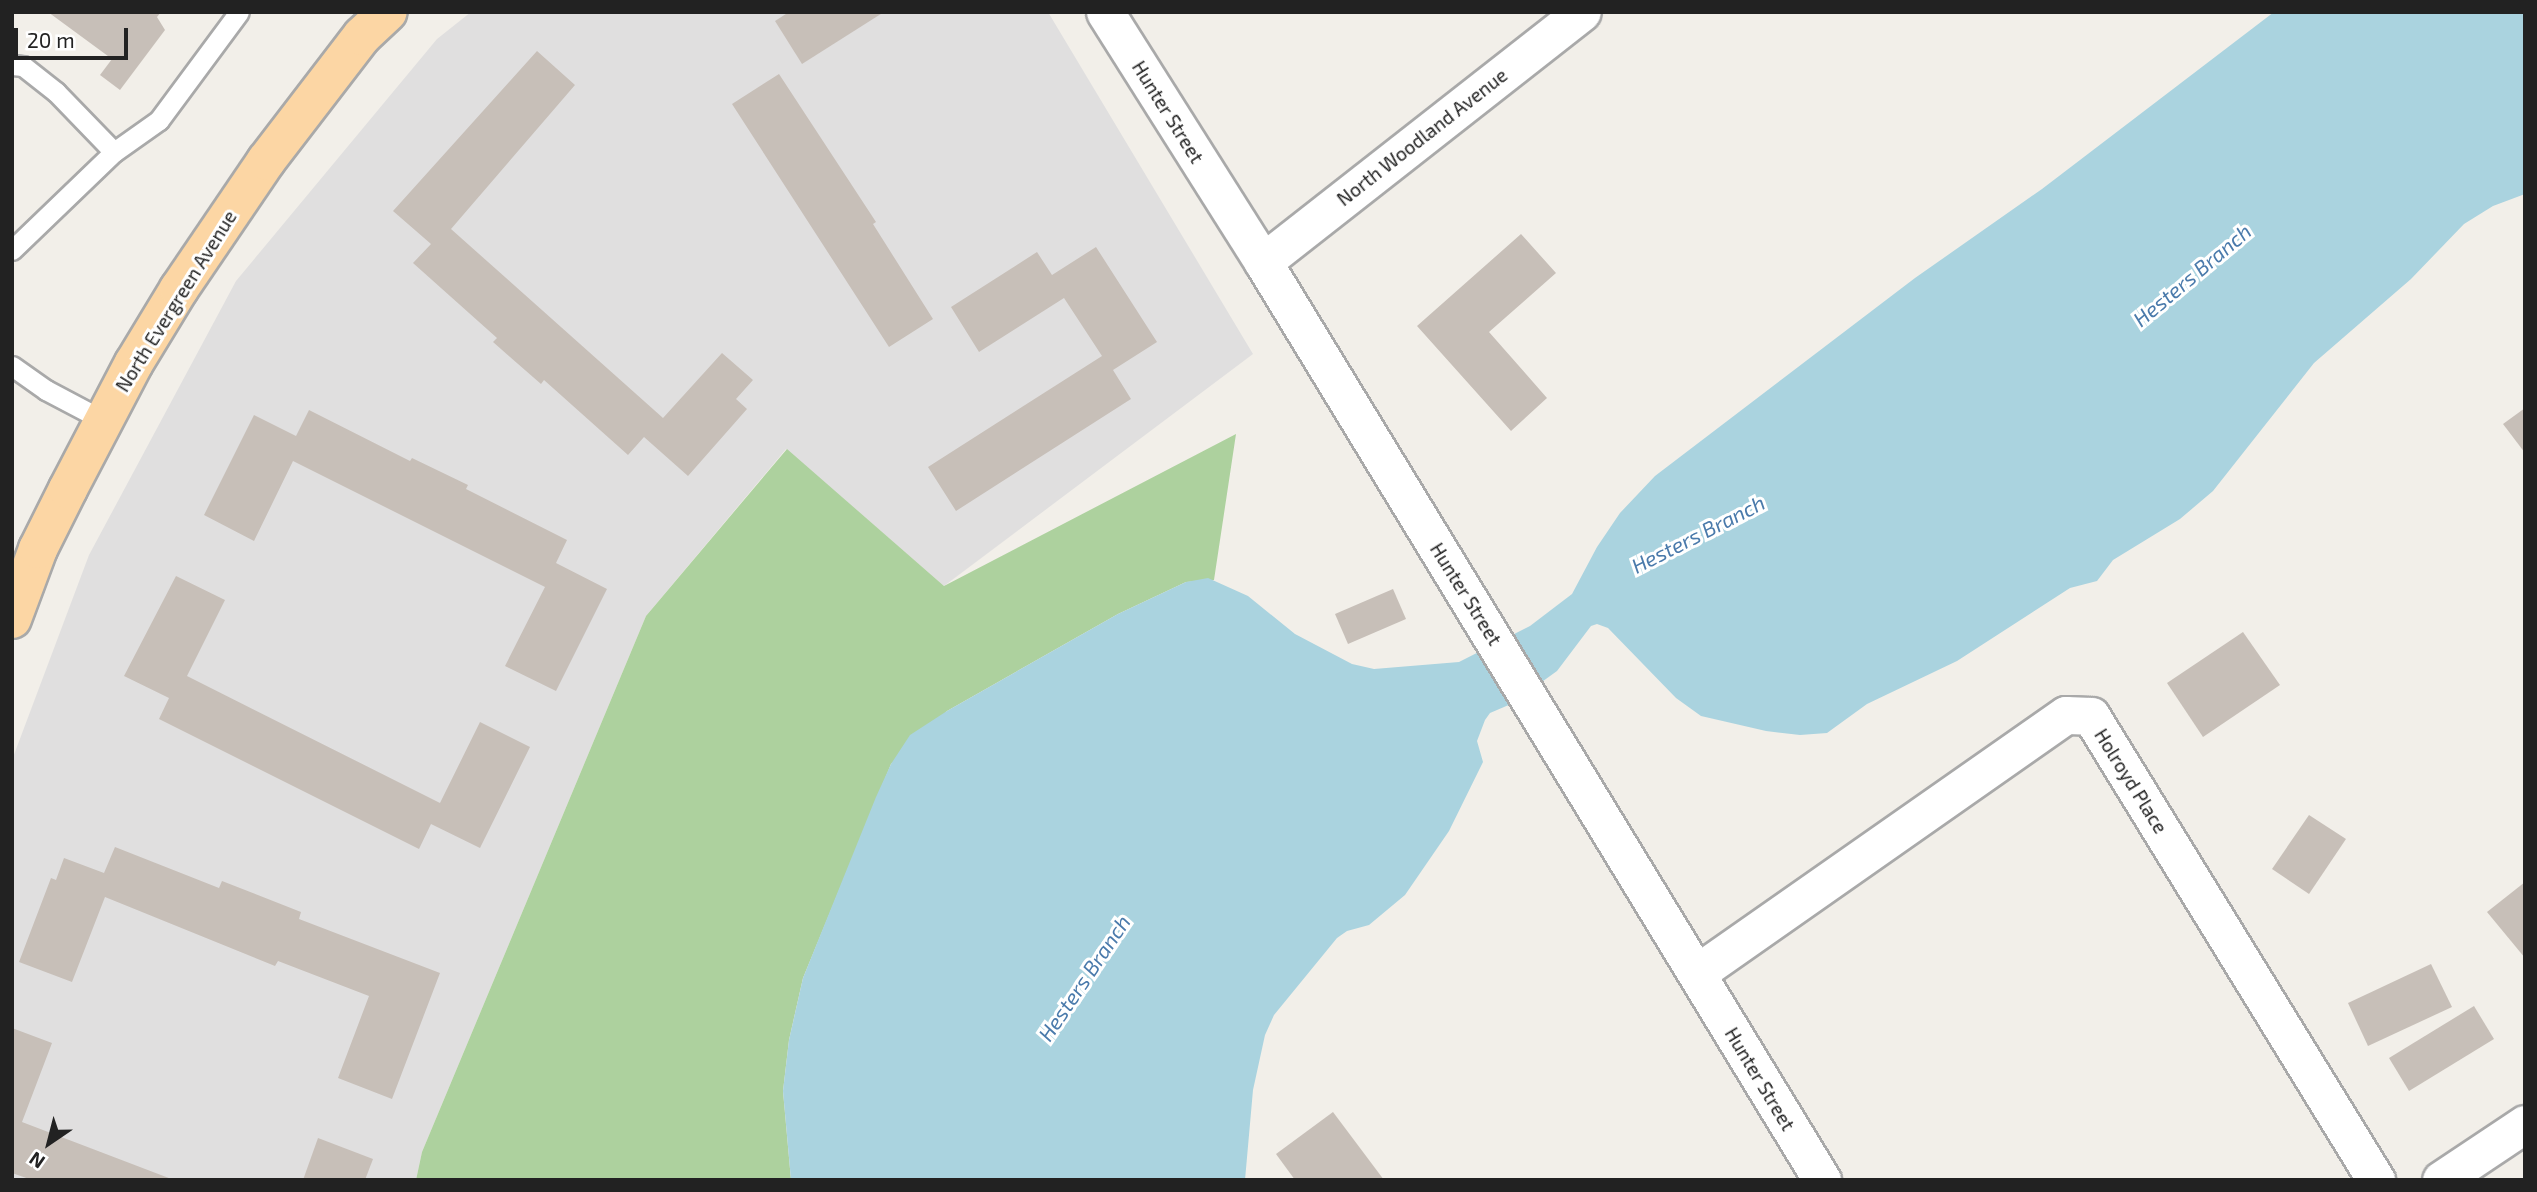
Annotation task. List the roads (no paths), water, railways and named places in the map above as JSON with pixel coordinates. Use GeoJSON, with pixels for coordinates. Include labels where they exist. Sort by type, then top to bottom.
{"type":"FeatureCollection","features":[{"type":"Feature","properties":{"kind":"main road","name":"North Evergreen Avenue"},"geometry":{"type":"LineString","coordinates":[[12,620],[38,549],[103,421],[179,289],[266,161],[362,36],[388,12]]}},
{"type":"Feature","properties":{"kind":"street","name":"Hunter Street"},"geometry":{"type":"LineString","coordinates":[[1105,12],[1263,262],[1822,1180]]}},
{"type":"Feature","properties":{"kind":"street","name":"North Woodland Avenue"},"geometry":{"type":"LineString","coordinates":[[1263,262],[1582,12]]}},
{"type":"Feature","properties":{"kind":"street","name":"Holroyd Place"},"geometry":{"type":"LineString","coordinates":[[1697,974],[2066,715],[2091,716],[2376,1180]]}},
{"type":"Feature","properties":{"kind":"street"},"geometry":{"type":"LineString","coordinates":[[2441,1180],[2525,1124]]}},
{"type":"Feature","properties":{"kind":"lane"},"geometry":{"type":"LineString","coordinates":[[12,250],[114,152],[159,120],[239,12]]}},
{"type":"Feature","properties":{"kind":"lane"},"geometry":{"type":"LineString","coordinates":[[12,65],[23,66],[56,92],[114,152]]}},
{"type":"Feature","properties":{"kind":"lane"},"geometry":{"type":"LineString","coordinates":[[12,366],[46,390],[103,421]]}},
{"type":"Feature","properties":{"kind":"water","name":"Hesters Branch"},"geometry":{"type":"Polygon","coordinates":[[[2274,12],[2525,12],[2525,194],[2493,206],[2464,224],[2411,279],[2314,363],[2213,491],[2180,519],[2113,560],[2097,581],[2070,588],[1957,661],[1867,704],[1827,733],[1800,735],[1766,731],[1701,716],[1676,698],[1608,628],[1597,624],[1591,626],[1557,671],[1511,704],[1490,713],[1485,720],[1477,741],[1483,762],[1449,831],[1405,895],[1369,925],[1347,931],[1337,938],[1274,1015],[1265,1035],[1253,1090],[1245,1180],[791,1180],[783,1091],[789,1040],[803,978],[876,797],[891,764],[910,735],[947,711],[1118,614],[1186,582],[1208,578],[1248,596],[1295,634],[1352,664],[1374,669],[1459,662],[1530,626],[1572,594],[1597,547],[1620,513],[1655,476],[1915,278],[2042,189],[2274,12]]]}}]}
